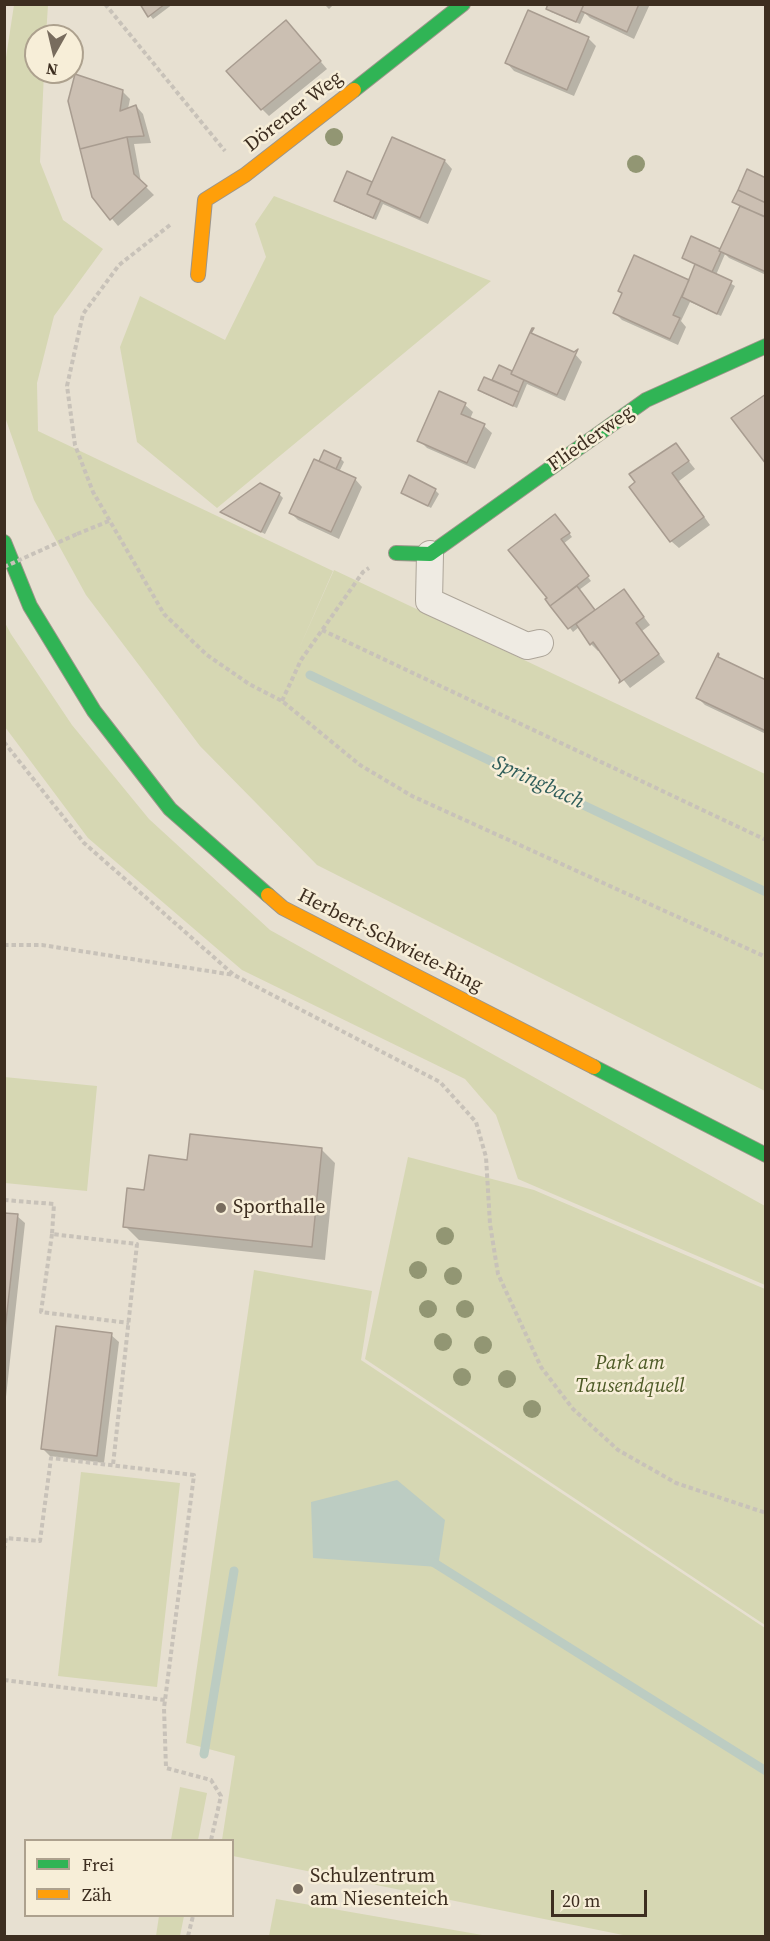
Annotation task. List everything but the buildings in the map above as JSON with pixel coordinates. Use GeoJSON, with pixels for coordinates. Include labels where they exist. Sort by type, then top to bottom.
{"type":"FeatureCollection","features":[{"type":"Feature","properties":{"kind":"main road","name":"Dörener Weg"},"geometry":{"type":"LineString","coordinates":[[205,200],[245,175],[464,4]]}},
{"type":"Feature","properties":{"kind":"main road"},"geometry":{"type":"LineString","coordinates":[[198,275],[205,200]]}},
{"type":"Feature","properties":{"kind":"main road","name":"Fliederweg"},"geometry":{"type":"LineString","coordinates":[[430,554],[646,400],[765,346]]}},
{"type":"Feature","properties":{"kind":"main road","name":"Herbert-Schwiete-Ring"},"geometry":{"type":"LineString","coordinates":[[4,542],[30,606],[94,711],[170,809],[283,909],[765,1155]]}},
{"type":"Feature","properties":{"kind":"main road"},"geometry":{"type":"LineString","coordinates":[[396,553],[430,554]]}},
{"type":"Feature","properties":{"kind":"street"},"geometry":{"type":"LineString","coordinates":[[430,554],[429,601],[527,646],[540,643]]}},
{"type":"Feature","properties":{"kind":"path"},"geometry":{"type":"LineString","coordinates":[[105,4],[245,175]]}},
{"type":"Feature","properties":{"kind":"path"},"geometry":{"type":"LineString","coordinates":[[205,200],[119,265],[83,314],[67,386],[75,445],[93,492],[164,614],[207,655],[249,684],[282,701],[360,765],[412,796],[765,957]]}},
{"type":"Feature","properties":{"kind":"path"},"geometry":{"type":"LineString","coordinates":[[4,567],[109,521]]}},
{"type":"Feature","properties":{"kind":"path"},"geometry":{"type":"LineString","coordinates":[[282,701],[301,660],[363,572],[396,553]]}},
{"type":"Feature","properties":{"kind":"path"},"geometry":{"type":"LineString","coordinates":[[322,630],[765,840]]}},
{"type":"Feature","properties":{"kind":"path"},"geometry":{"type":"LineString","coordinates":[[4,742],[84,843],[234,975],[440,1082],[476,1122],[486,1157],[490,1224],[498,1274],[541,1367],[573,1409],[618,1450],[676,1483],[765,1513]]}},
{"type":"Feature","properties":{"kind":"path"},"geometry":{"type":"LineString","coordinates":[[4,945],[42,945],[234,975]]}},
{"type":"Feature","properties":{"kind":"path"},"geometry":{"type":"LineString","coordinates":[[4,1200],[54,1204],[41,1312],[129,1323]]}},
{"type":"Feature","properties":{"kind":"path"},"geometry":{"type":"LineString","coordinates":[[51,1234],[137,1244],[113,1465]]}},
{"type":"Feature","properties":{"kind":"path"},"geometry":{"type":"LineString","coordinates":[[4,1550],[6,1538],[40,1541],[51,1458],[194,1475],[165,1700],[166,1768],[211,1780],[221,1796],[211,1839]]}},
{"type":"Feature","properties":{"kind":"path"},"geometry":{"type":"LineString","coordinates":[[4,1680],[165,1700]]}},
{"type":"Feature","properties":{"kind":"path"},"geometry":{"type":"LineString","coordinates":[[188,1936],[193,1917]]}},
{"type":"Feature","properties":{"kind":"green space"},"geometry":{"type":"Polygon","coordinates":[[[14,5],[48,5],[47,24],[24,24],[24,84],[43,84],[40,162],[63,220],[103,249],[54,316],[37,383],[38,431],[333,571],[298,651],[334,570],[765,774],[765,1091],[317,865],[200,746],[86,595],[34,500],[5,417],[5,64],[14,5]]]}},
{"type":"Feature","properties":{"kind":"green space"},"geometry":{"type":"Polygon","coordinates":[[[274,196],[491,281],[217,508],[137,442],[120,347],[140,296],[225,340],[266,257],[255,224],[274,196]]]}},
{"type":"Feature","properties":{"kind":"green space"},"geometry":{"type":"Polygon","coordinates":[[[4,621],[72,725],[149,819],[270,930],[765,1206],[765,1285],[518,1179],[496,1115],[465,1079],[242,970],[88,838],[5,727],[4,621]]]}},
{"type":"Feature","properties":{"kind":"green space"},"geometry":{"type":"Polygon","coordinates":[[[4,1077],[97,1086],[87,1191],[5,1183],[4,1077]]]}},
{"type":"Feature","properties":{"kind":"green space","name":"Park am Tausendquell"},"geometry":{"type":"Polygon","coordinates":[[[408,1157],[534,1190],[765,1289],[765,1625],[365,1359],[408,1157]]]}},
{"type":"Feature","properties":{"kind":"green space"},"geometry":{"type":"Polygon","coordinates":[[[254,1270],[372,1291],[361,1360],[765,1628],[765,1936],[628,1936],[234,1856],[234,1839],[222,1839],[235,1756],[186,1743],[254,1270]]]}},
{"type":"Feature","properties":{"kind":"green space"},"geometry":{"type":"Polygon","coordinates":[[[81,1472],[180,1483],[157,1687],[58,1676],[81,1472]]]}},
{"type":"Feature","properties":{"kind":"green space"},"geometry":{"type":"Polygon","coordinates":[[[180,1787],[207,1793],[198,1839],[171,1839],[180,1787]]]}},
{"type":"Feature","properties":{"kind":"green space"},"geometry":{"type":"Polygon","coordinates":[[[276,1899],[488,1936],[269,1936],[276,1899]]]}},
{"type":"Feature","properties":{"kind":"green space"},"geometry":{"type":"Polygon","coordinates":[[[159,1917],[184,1917],[180,1936],[156,1936],[159,1917]]]}},
{"type":"Feature","properties":{"kind":"shaded area"},"geometry":{"type":"Polygon","coordinates":[[[397,1480],[445,1520],[438,1567],[313,1558],[311,1502],[397,1480]]]}},
{"type":"Feature","properties":{"kind":"waterway","name":"Springbach"},"geometry":{"type":"LineString","coordinates":[[310,675],[766,892]]}},
{"type":"Feature","properties":{"kind":"waterway"},"geometry":{"type":"LineString","coordinates":[[428,1559],[766,1771]]}},
{"type":"Feature","properties":{"kind":"waterway"},"geometry":{"type":"LineString","coordinates":[[204,1754],[234,1571]]}},
{"type":"Feature","properties":{"kind":"traffic: fast"},"geometry":{"type":"LineString","coordinates":[[354,90],[463,4]]}},
{"type":"Feature","properties":{"kind":"traffic: fast"},"geometry":{"type":"LineString","coordinates":[[396,553],[430,554],[646,400],[766,346]]}},
{"type":"Feature","properties":{"kind":"traffic: fast"},"geometry":{"type":"LineString","coordinates":[[4,542],[30,606],[94,711],[170,809],[268,895]]}},
{"type":"Feature","properties":{"kind":"traffic: fast"},"geometry":{"type":"LineString","coordinates":[[594,1067],[766,1155]]}},
{"type":"Feature","properties":{"kind":"traffic: slow"},"geometry":{"type":"LineString","coordinates":[[198,275],[205,200],[245,175],[354,90]]}},
{"type":"Feature","properties":{"kind":"traffic: slow"},"geometry":{"type":"LineString","coordinates":[[268,895],[283,908],[594,1067]]}},
{"type":"Feature","properties":{"kind":"place","name":"Sporthalle"},"geometry":{"type":"Point","coordinates":[221,1208]}},
{"type":"Feature","properties":{"kind":"place","name":"Schulzentrum am Niesenteich"},"geometry":{"type":"Point","coordinates":[298,1889]}}]}
